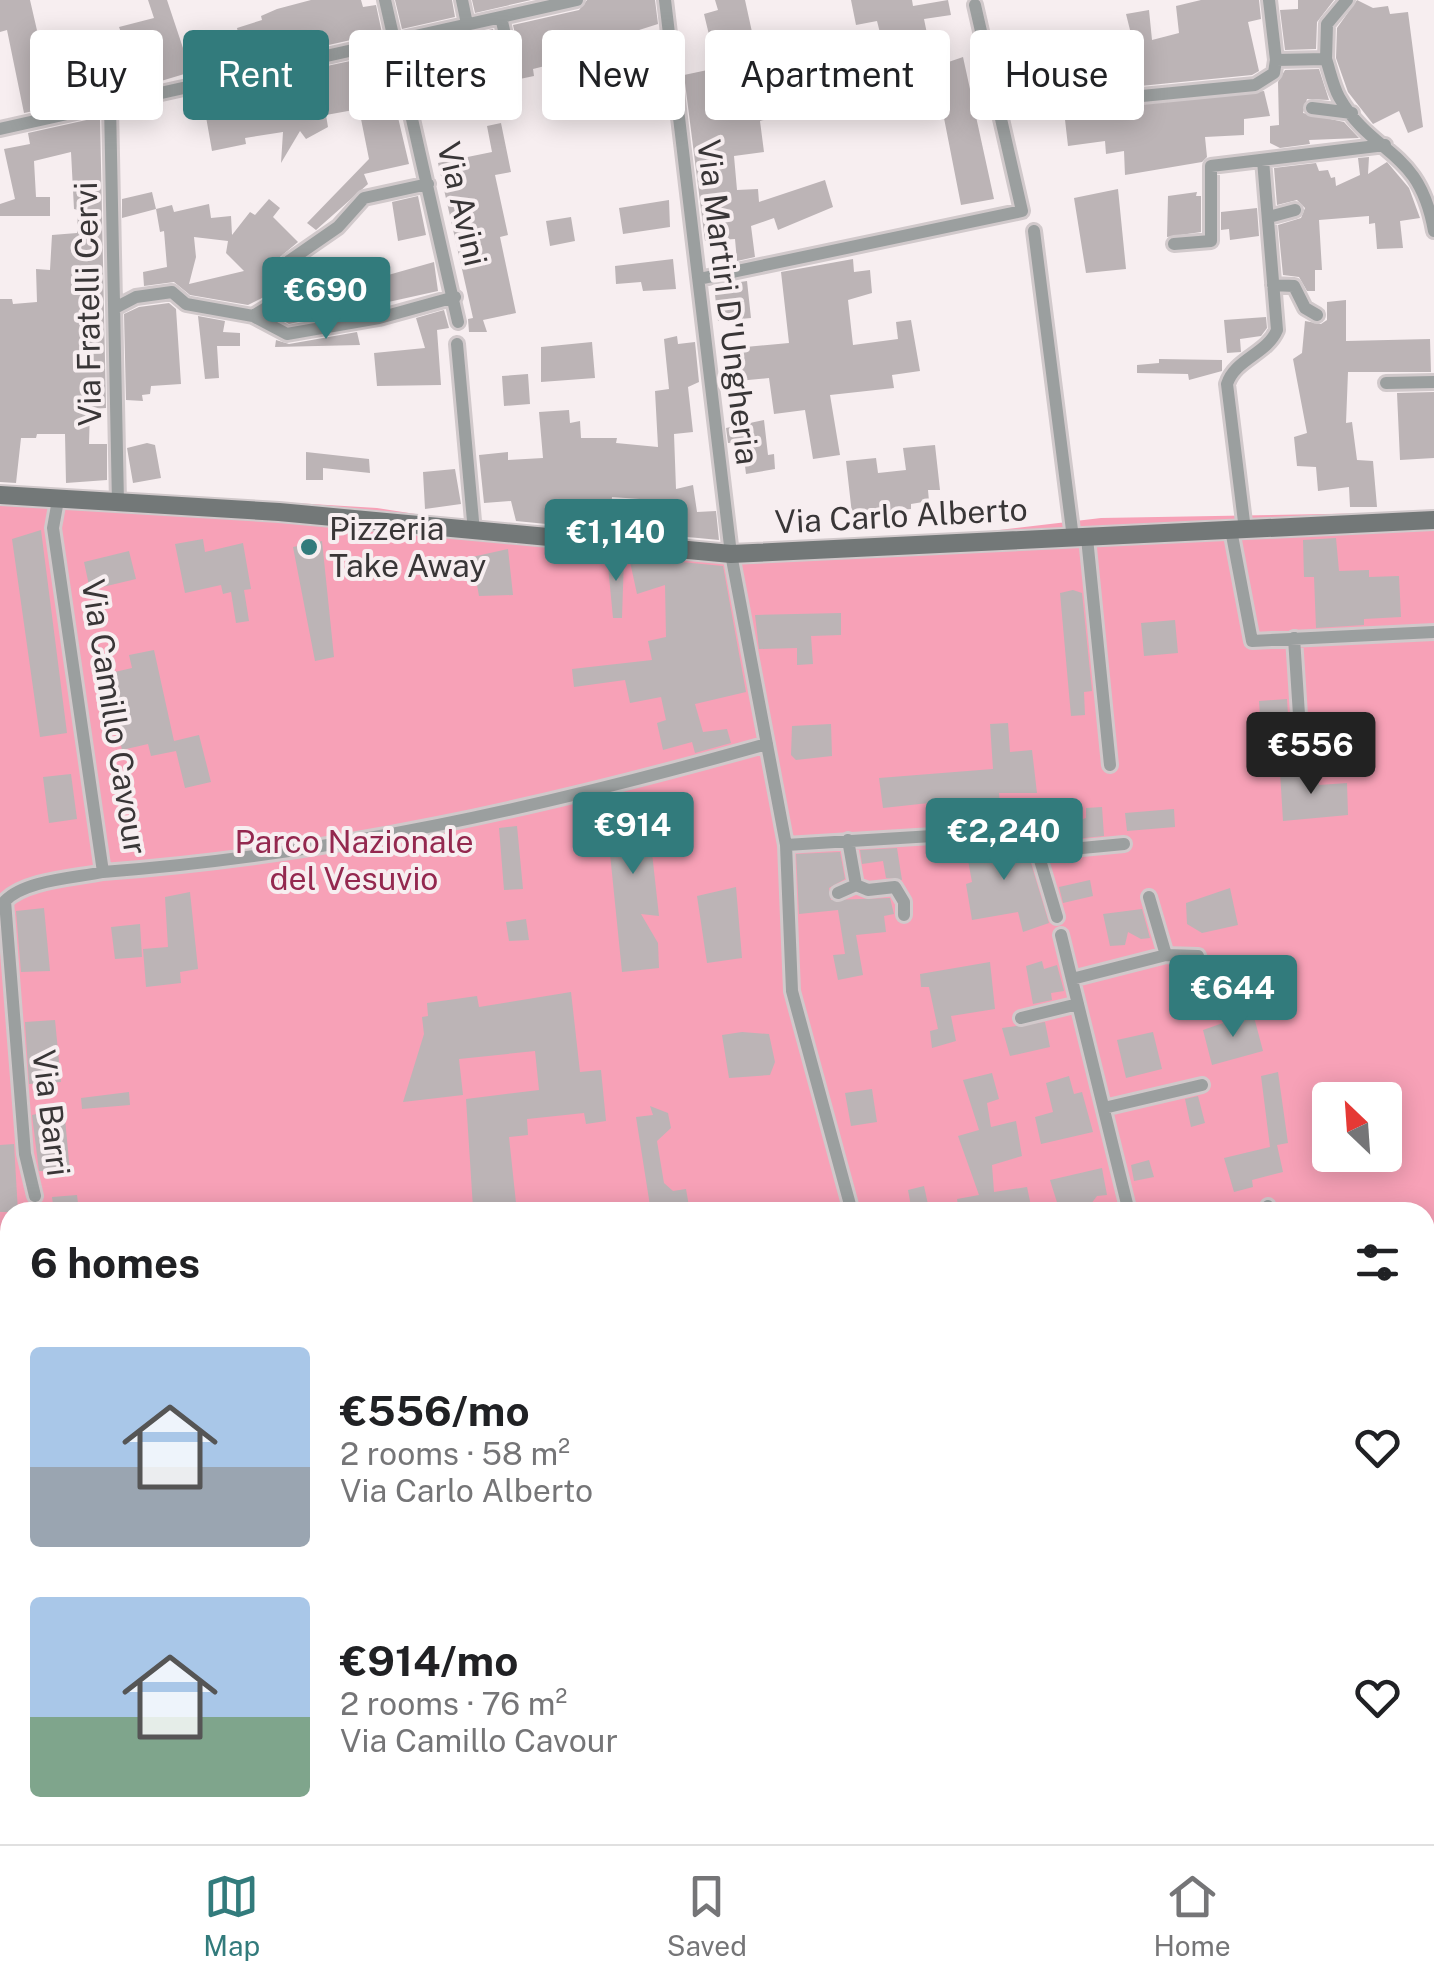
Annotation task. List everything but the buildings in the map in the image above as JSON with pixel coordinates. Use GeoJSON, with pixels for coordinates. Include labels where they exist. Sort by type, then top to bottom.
{"type":"FeatureCollection","features":[{"type":"Feature","properties":{"kind":"street","name":"Via Avini"},"geometry":{"type":"LineString","coordinates":[[385,0],[393,30]]}},
{"type":"Feature","properties":{"kind":"street"},"geometry":{"type":"LineString","coordinates":[[462,0],[468,24]]}},
{"type":"Feature","properties":{"kind":"street"},"geometry":{"type":"LineString","coordinates":[[444,30],[577,0]]}},
{"type":"Feature","properties":{"kind":"street","name":"Via Martiri D'Ungheria"},"geometry":{"type":"LineString","coordinates":[[665,0],[731,554],[786,845],[792,990],[849,1202]]}},
{"type":"Feature","properties":{"kind":"street"},"geometry":{"type":"LineString","coordinates":[[1144,96],[1255,85],[1274,73],[1269,0]]}},
{"type":"Feature","properties":{"kind":"street"},"geometry":{"type":"LineString","coordinates":[[1347,0],[1327,24],[1326,60],[1339,97],[1415,174],[1429,204],[1434,231]]}},
{"type":"Feature","properties":{"kind":"street"},"geometry":{"type":"LineString","coordinates":[[699,280],[1022,211],[976,4]]}},
{"type":"Feature","properties":{"kind":"street","name":"Via Avini"},"geometry":{"type":"LineString","coordinates":[[501,17],[504,30]]}},
{"type":"Feature","properties":{"kind":"street"},"geometry":{"type":"LineString","coordinates":[[163,93],[349,52]]}},
{"type":"Feature","properties":{"kind":"street"},"geometry":{"type":"LineString","coordinates":[[1276,60],[1326,60]]}},
{"type":"Feature","properties":{"kind":"street"},"geometry":{"type":"LineString","coordinates":[[1312,108],[1352,114]]}},
{"type":"Feature","properties":{"kind":"street"},"geometry":{"type":"LineString","coordinates":[[0,129],[41,120]]}},
{"type":"Feature","properties":{"kind":"street","name":"Via Fratelli Cervi"},"geometry":{"type":"LineString","coordinates":[[110,120],[118,503]]}},
{"type":"Feature","properties":{"kind":"street","name":"Via Avini"},"geometry":{"type":"LineString","coordinates":[[414,120],[458,322]]}},
{"type":"Feature","properties":{"kind":"street"},"geometry":{"type":"LineString","coordinates":[[1174,244],[1211,241],[1211,166],[1385,145]]}},
{"type":"Feature","properties":{"kind":"street"},"geometry":{"type":"LineString","coordinates":[[1263,160],[1277,330],[1273,340],[1231,373],[1227,384],[1238,530],[1252,641],[1434,632]]}},
{"type":"Feature","properties":{"kind":"street"},"geometry":{"type":"LineString","coordinates":[[253,316],[280,300],[288,261],[338,227],[364,198],[428,184]]}},
{"type":"Feature","properties":{"kind":"street"},"geometry":{"type":"LineString","coordinates":[[1269,217],[1296,210]]}},
{"type":"Feature","properties":{"kind":"street","name":"Via Carlo Alberto"},"geometry":{"type":"LineString","coordinates":[[1034,232],[1110,765]]}},
{"type":"Feature","properties":{"kind":"street"},"geometry":{"type":"LineString","coordinates":[[1273,286],[1294,286],[1305,308],[1318,315]]}},
{"type":"Feature","properties":{"kind":"street"},"geometry":{"type":"LineString","coordinates":[[115,308],[136,297],[172,292],[196,308],[221,308],[228,315],[253,316],[287,334],[379,318],[455,297]]}},
{"type":"Feature","properties":{"kind":"street"},"geometry":{"type":"LineString","coordinates":[[458,344],[474,532]]}},
{"type":"Feature","properties":{"kind":"street"},"geometry":{"type":"LineString","coordinates":[[1386,383],[1434,382]]}},
{"type":"Feature","properties":{"kind":"street"},"geometry":{"type":"LineString","coordinates":[[0,496],[278,512],[731,554]]}},
{"type":"Feature","properties":{"kind":"street","name":"Via Camillo Cavour"},"geometry":{"type":"LineString","coordinates":[[58,500],[54,528],[103,872],[237,862],[474,821],[768,744]]}},
{"type":"Feature","properties":{"kind":"street","name":"Via Carlo Alberto"},"geometry":{"type":"LineString","coordinates":[[731,554],[1434,520]]}},
{"type":"Feature","properties":{"kind":"street"},"geometry":{"type":"LineString","coordinates":[[1294,638],[1302,761]]}},
{"type":"Feature","properties":{"kind":"street"},"geometry":{"type":"LineString","coordinates":[[786,845],[1031,830],[1057,917]]}},
{"type":"Feature","properties":{"kind":"street"},"geometry":{"type":"LineString","coordinates":[[848,840],[856,885]]}},
{"type":"Feature","properties":{"kind":"street"},"geometry":{"type":"LineString","coordinates":[[1040,852],[1124,844]]}},
{"type":"Feature","properties":{"kind":"street","name":"Via Barri"},"geometry":{"type":"LineString","coordinates":[[34,1196],[25,1154],[5,901],[11,894],[103,872]]}},
{"type":"Feature","properties":{"kind":"street"},"geometry":{"type":"LineString","coordinates":[[838,892],[856,885],[868,890],[895,886],[904,902],[904,916]]}},
{"type":"Feature","properties":{"kind":"street"},"geometry":{"type":"LineString","coordinates":[[1149,896],[1166,955]]}},
{"type":"Feature","properties":{"kind":"street"},"geometry":{"type":"LineString","coordinates":[[1061,934],[1127,1202]]}},
{"type":"Feature","properties":{"kind":"street"},"geometry":{"type":"LineString","coordinates":[[1072,979],[1166,955],[1198,956],[1214,1000]]}},
{"type":"Feature","properties":{"kind":"street"},"geometry":{"type":"LineString","coordinates":[[1021,1018],[1078,1004]]}},
{"type":"Feature","properties":{"kind":"street"},"geometry":{"type":"LineString","coordinates":[[1104,1108],[1202,1084]]}},
{"type":"Feature","properties":{"kind":"green space","name":"Parco Nazionale del Vesuvio"},"geometry":{"type":"Polygon","coordinates":[[[0,485],[377,508],[543,534],[720,548],[966,534],[1101,518],[1434,512],[1434,1202],[0,1202],[0,485]]]}},
{"type":"Feature","properties":{"kind":"place","name":"Pizzeria Take Away"},"geometry":{"type":"Point","coordinates":[309,547]}}]}
